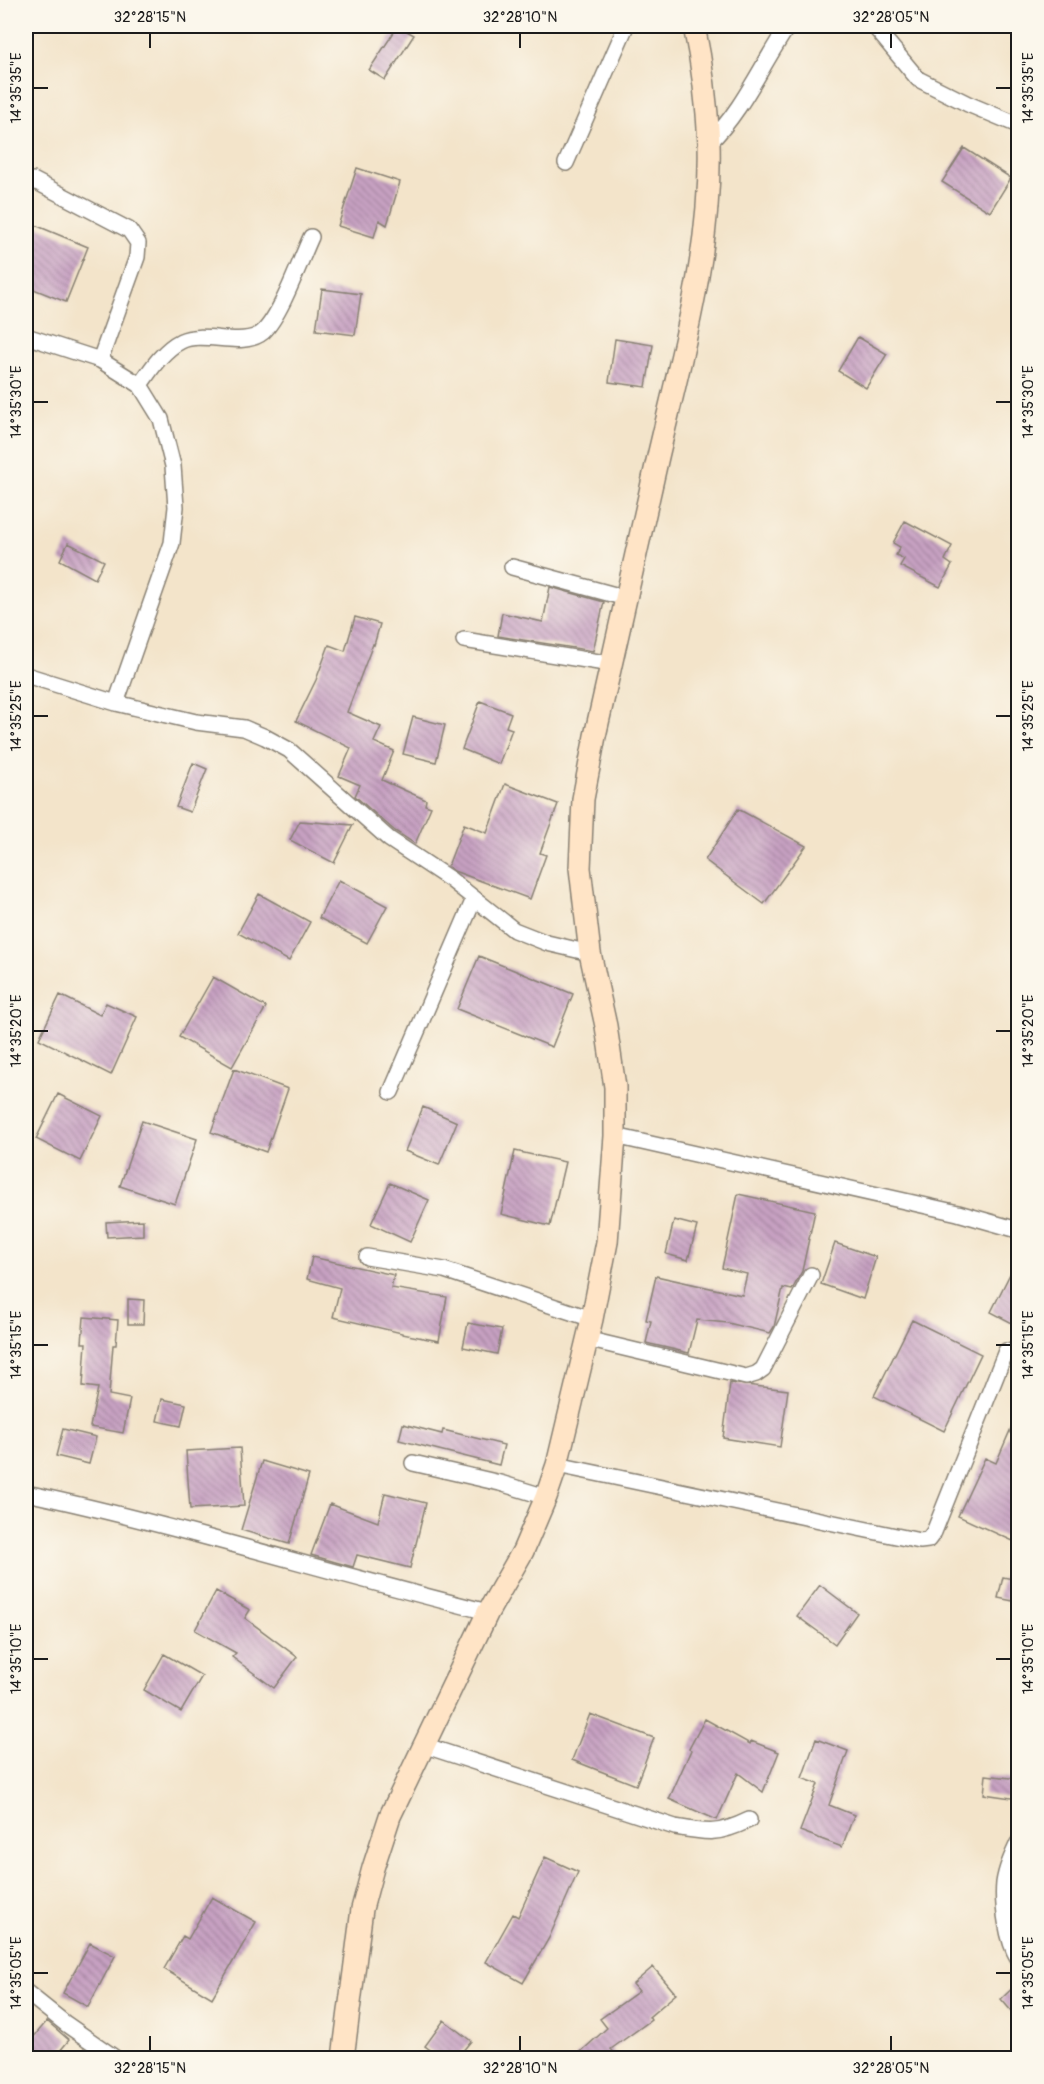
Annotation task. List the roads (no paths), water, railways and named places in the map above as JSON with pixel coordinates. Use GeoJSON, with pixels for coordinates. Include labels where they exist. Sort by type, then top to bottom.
{"type":"FeatureCollection","features":[{"type":"Feature","properties":{"kind":"street"},"geometry":{"type":"LineString","coordinates":[[566,163],[626,26]]}},
{"type":"Feature","properties":{"kind":"street"},"geometry":{"type":"LineString","coordinates":[[343,2058],[362,1909],[372,1868],[390,1815],[488,1612],[524,1551],[546,1497],[589,1329],[607,1242],[615,1136],[615,1087],[606,1026],[590,953],[580,868],[584,798],[595,736],[699,268],[708,187],[709,143],[702,63],[694,26]]}},
{"type":"Feature","properties":{"kind":"street"},"geometry":{"type":"LineString","coordinates":[[709,143],[740,106],[788,26]]}},
{"type":"Feature","properties":{"kind":"street"},"geometry":{"type":"LineString","coordinates":[[874,26],[918,79],[1018,125]]}},
{"type":"Feature","properties":{"kind":"street"},"geometry":{"type":"LineString","coordinates":[[33,180],[129,230],[138,243],[137,257],[100,360]]}},
{"type":"Feature","properties":{"kind":"street"},"geometry":{"type":"LineString","coordinates":[[140,385],[158,360],[179,342],[193,337],[244,339],[261,333],[275,318],[311,237]]}},
{"type":"Feature","properties":{"kind":"street"},"geometry":{"type":"LineString","coordinates":[[26,336],[100,360],[140,385],[161,419],[173,466],[177,507],[172,543],[116,703]]}},
{"type":"Feature","properties":{"kind":"street"},"geometry":{"type":"LineString","coordinates":[[512,567],[626,598]]}},
{"type":"Feature","properties":{"kind":"street"},"geometry":{"type":"LineString","coordinates":[[464,640],[612,664]]}},
{"type":"Feature","properties":{"kind":"street"},"geometry":{"type":"LineString","coordinates":[[26,675],[116,703],[196,722],[244,728],[281,746],[289,750],[389,839],[451,880],[514,930],[548,943],[590,953]]}},
{"type":"Feature","properties":{"kind":"street"},"geometry":{"type":"LineString","coordinates":[[391,1092],[474,899]]}},
{"type":"Feature","properties":{"kind":"street"},"geometry":{"type":"LineString","coordinates":[[615,1136],[958,1212],[1018,1230]]}},
{"type":"Feature","properties":{"kind":"street"},"geometry":{"type":"LineString","coordinates":[[367,1257],[444,1270],[589,1329],[746,1377],[763,1369],[811,1275]]}},
{"type":"Feature","properties":{"kind":"street"},"geometry":{"type":"LineString","coordinates":[[556,1465],[920,1541],[928,1540],[934,1532],[1006,1351]]}},
{"type":"Feature","properties":{"kind":"street"},"geometry":{"type":"LineString","coordinates":[[413,1463],[500,1483],[546,1497]]}},
{"type":"Feature","properties":{"kind":"street"},"geometry":{"type":"LineString","coordinates":[[26,1493],[167,1526],[488,1612]]}},
{"type":"Feature","properties":{"kind":"street"},"geometry":{"type":"LineString","coordinates":[[423,1745],[675,1827],[710,1834],[730,1830],[749,1820]]}},
{"type":"Feature","properties":{"kind":"street"},"geometry":{"type":"LineString","coordinates":[[1018,1843],[1010,1858],[1004,1884],[1010,1938],[1018,1958]]}},
{"type":"Feature","properties":{"kind":"street"},"geometry":{"type":"LineString","coordinates":[[26,1992],[66,2024],[115,2058]]}}]}
